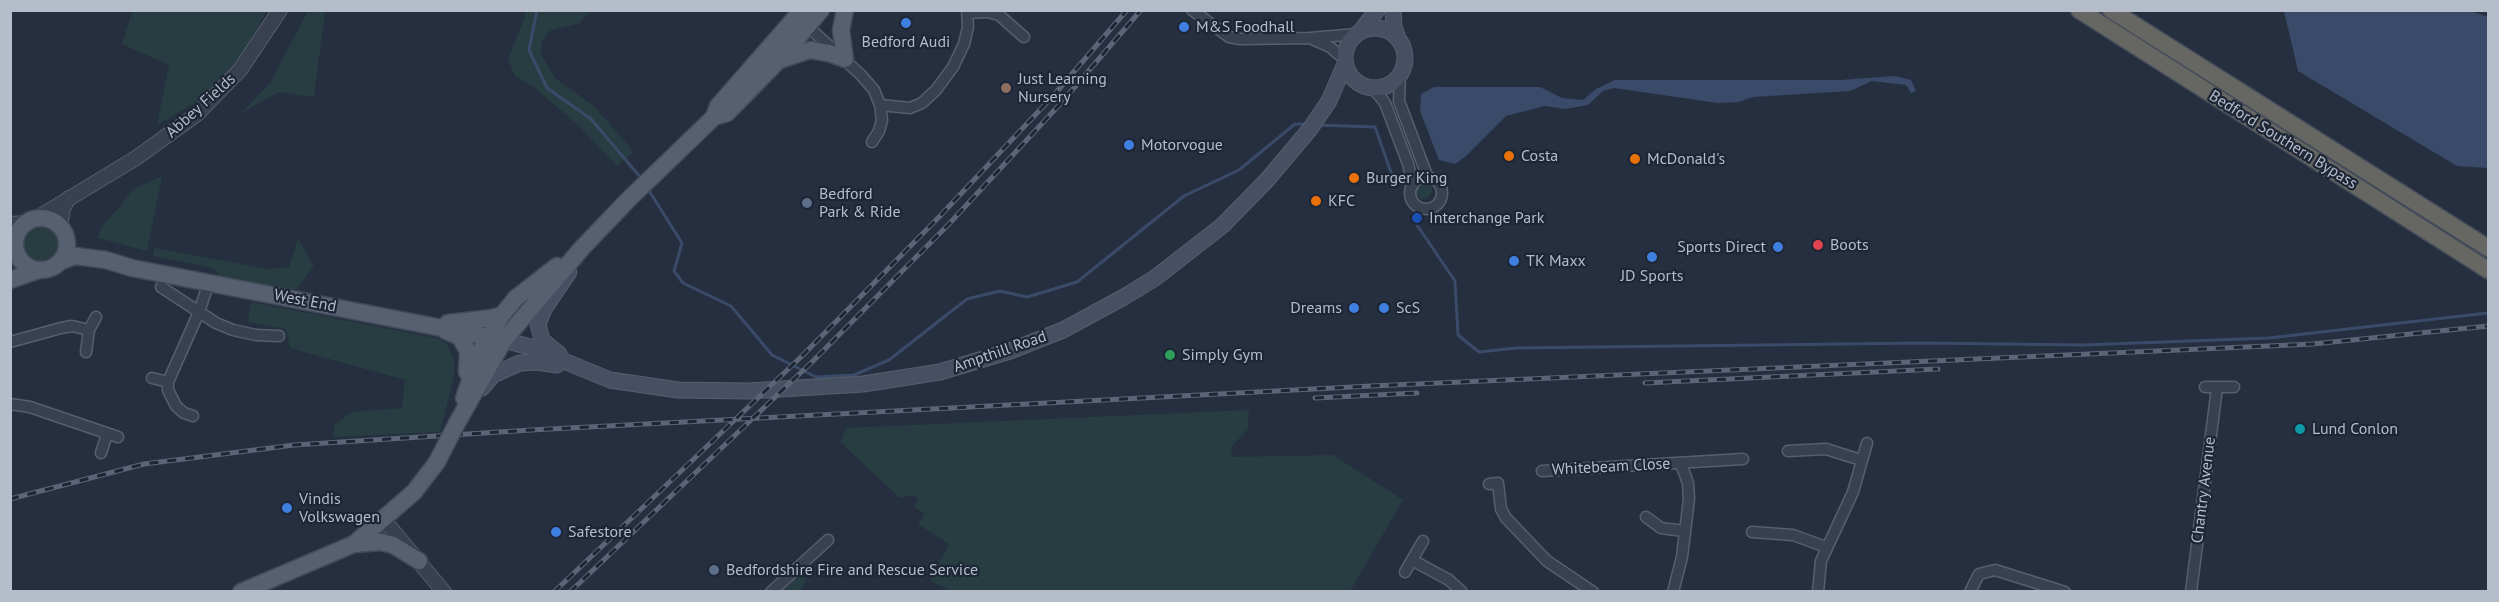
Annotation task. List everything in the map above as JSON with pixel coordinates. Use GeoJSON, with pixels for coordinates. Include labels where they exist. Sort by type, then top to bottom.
{"type":"FeatureCollection","features":[{"type":"Feature","properties":{"kind":"highway","name":"Bedford Southern Bypass"},"geometry":{"type":"LineString","coordinates":[[2079,10],[2488,270]]}},
{"type":"Feature","properties":{"kind":"highway","name":"Bedford Southern Bypass"},"geometry":{"type":"LineString","coordinates":[[2111,10],[2488,248]]}},
{"type":"Feature","properties":{"kind":"main road"},"geometry":{"type":"LineString","coordinates":[[714,117],[717,105],[802,18],[821,10]]}},
{"type":"Feature","properties":{"kind":"main road"},"geometry":{"type":"LineString","coordinates":[[780,59],[810,50],[829,52],[845,59],[842,30],[845,10]]}},
{"type":"Feature","properties":{"kind":"main road"},"geometry":{"type":"LineString","coordinates":[[1369,87],[1352,76],[1344,61],[1347,45],[1377,10]]}},
{"type":"Feature","properties":{"kind":"main road"},"geometry":{"type":"LineString","coordinates":[[1329,101],[1349,90],[1385,85],[1400,74],[1405,64],[1405,52],[1394,27],[1393,10]]}},
{"type":"Feature","properties":{"kind":"main road"},"geometry":{"type":"LineString","coordinates":[[457,423],[478,354],[629,199],[714,117],[727,113],[780,59],[802,18]]}},
{"type":"Feature","properties":{"kind":"main road"},"geometry":{"type":"LineString","coordinates":[[1358,33],[1379,29],[1397,35]]}},
{"type":"Feature","properties":{"kind":"main road","name":"Ampthill Road"},"geometry":{"type":"LineString","coordinates":[[497,337],[530,347],[583,370],[616,381],[670,390],[805,388],[863,384],[962,366],[1010,351],[1094,315],[1172,266],[1233,216],[1314,124],[1329,101],[1344,61]]}},
{"type":"Feature","properties":{"kind":"main road"},"geometry":{"type":"LineString","coordinates":[[10,273],[17,263],[15,244],[25,222],[49,219],[62,230],[67,247],[61,261],[48,269],[10,280]]}},
{"type":"Feature","properties":{"kind":"main road","name":"West End"},"geometry":{"type":"LineString","coordinates":[[62,230],[106,260]]}},
{"type":"Feature","properties":{"kind":"main road"},"geometry":{"type":"LineString","coordinates":[[15,244],[29,267],[39,270]]}},
{"type":"Feature","properties":{"kind":"main road"},"geometry":{"type":"LineString","coordinates":[[582,248],[541,315],[538,330],[546,344],[583,370]]}},
{"type":"Feature","properties":{"kind":"main road"},"geometry":{"type":"LineString","coordinates":[[241,591],[354,544],[414,492],[437,462],[457,423],[497,337],[502,315],[523,292],[582,248]]}},
{"type":"Feature","properties":{"kind":"main road","name":"West End"},"geometry":{"type":"LineString","coordinates":[[61,261],[75,256],[106,260],[132,268],[497,337]]}},
{"type":"Feature","properties":{"kind":"main road"},"geometry":{"type":"LineString","coordinates":[[432,325],[502,315]]}},
{"type":"Feature","properties":{"kind":"main road"},"geometry":{"type":"LineString","coordinates":[[432,325],[460,337],[468,351],[465,393]]}},
{"type":"Feature","properties":{"kind":"main road","name":"Ampthill Road"},"geometry":{"type":"LineString","coordinates":[[457,423],[493,375],[516,364],[537,362],[583,370]]}},
{"type":"Feature","properties":{"kind":"main road"},"geometry":{"type":"LineString","coordinates":[[354,544],[381,542],[393,545],[419,561]]}},
{"type":"Feature","properties":{"kind":"street","name":"Abbey Fields"},"geometry":{"type":"LineString","coordinates":[[25,222],[164,140],[197,114],[240,70],[280,10]]}},
{"type":"Feature","properties":{"kind":"street"},"geometry":{"type":"LineString","coordinates":[[1192,10],[1230,37],[1240,39],[1310,38],[1358,33]]}},
{"type":"Feature","properties":{"kind":"street"},"geometry":{"type":"LineString","coordinates":[[880,105],[910,108],[922,103],[936,90],[952,68],[964,44],[968,12],[988,12],[999,15],[1024,37]]}},
{"type":"Feature","properties":{"kind":"street"},"geometry":{"type":"LineString","coordinates":[[802,18],[874,90],[880,105],[882,120],[879,131],[872,141]]}},
{"type":"Feature","properties":{"kind":"street"},"geometry":{"type":"LineString","coordinates":[[1310,38],[1330,46],[1344,61]]}},
{"type":"Feature","properties":{"kind":"street"},"geometry":{"type":"LineString","coordinates":[[1400,74],[1398,100],[1428,178]]}},
{"type":"Feature","properties":{"kind":"street"},"geometry":{"type":"LineString","coordinates":[[1369,87],[1385,103],[1408,164],[1413,185]]}},
{"type":"Feature","properties":{"kind":"street"},"geometry":{"type":"LineString","coordinates":[[1428,178],[1436,181],[1442,193],[1439,202],[1433,207],[1424,209],[1416,205],[1410,194],[1413,185],[1419,179],[1428,178]]}},
{"type":"Feature","properties":{"kind":"street"},"geometry":{"type":"LineString","coordinates":[[62,230],[63,208],[69,198]]}},
{"type":"Feature","properties":{"kind":"street"},"geometry":{"type":"LineString","coordinates":[[193,416],[184,413],[176,406],[168,390],[168,382],[199,312],[209,282]]}},
{"type":"Feature","properties":{"kind":"street"},"geometry":{"type":"LineString","coordinates":[[161,287],[232,330],[279,336]]}},
{"type":"Feature","properties":{"kind":"street"},"geometry":{"type":"LineString","coordinates":[[86,352],[89,330],[96,317]]}},
{"type":"Feature","properties":{"kind":"street"},"geometry":{"type":"LineString","coordinates":[[10,342],[72,326],[89,330]]}},
{"type":"Feature","properties":{"kind":"street"},"geometry":{"type":"LineString","coordinates":[[152,378],[168,382]]}},
{"type":"Feature","properties":{"kind":"street"},"geometry":{"type":"LineString","coordinates":[[2205,387],[2234,387]]}},
{"type":"Feature","properties":{"kind":"street","name":"Chantry Avenue"},"geometry":{"type":"LineString","coordinates":[[2192,591],[2217,388]]}},
{"type":"Feature","properties":{"kind":"street"},"geometry":{"type":"LineString","coordinates":[[10,404],[30,407],[113,436],[101,453]]}},
{"type":"Feature","properties":{"kind":"street"},"geometry":{"type":"LineString","coordinates":[[1818,591],[1821,561],[1853,492],[1867,443]]}},
{"type":"Feature","properties":{"kind":"street"},"geometry":{"type":"LineString","coordinates":[[1788,451],[1826,449],[1861,460]]}},
{"type":"Feature","properties":{"kind":"street","name":"Whitebeam Close"},"geometry":{"type":"LineString","coordinates":[[1542,471],[1743,459]]}},
{"type":"Feature","properties":{"kind":"street","name":"Whitebeam Close"},"geometry":{"type":"LineString","coordinates":[[1673,591],[1682,557],[1689,499],[1688,483],[1681,464]]}},
{"type":"Feature","properties":{"kind":"street"},"geometry":{"type":"LineString","coordinates":[[1489,484],[1498,483],[1501,509],[1506,518],[1547,561],[1593,591]]}},
{"type":"Feature","properties":{"kind":"street"},"geometry":{"type":"LineString","coordinates":[[1646,517],[1661,528],[1670,531],[1684,531]]}},
{"type":"Feature","properties":{"kind":"street"},"geometry":{"type":"LineString","coordinates":[[384,520],[444,591]]}},
{"type":"Feature","properties":{"kind":"street"},"geometry":{"type":"LineString","coordinates":[[1752,532],[1794,535],[1826,547]]}},
{"type":"Feature","properties":{"kind":"street"},"geometry":{"type":"LineString","coordinates":[[771,591],[828,540]]}},
{"type":"Feature","properties":{"kind":"street"},"geometry":{"type":"LineString","coordinates":[[1405,572],[1423,541]]}},
{"type":"Feature","properties":{"kind":"street"},"geometry":{"type":"LineString","coordinates":[[1412,560],[1449,580],[1462,591]]}},
{"type":"Feature","properties":{"kind":"street"},"geometry":{"type":"LineString","coordinates":[[1970,591],[1979,574],[1995,570],[2065,591]]}},
{"type":"Feature","properties":{"kind":"green space"},"geometry":{"type":"Polygon","coordinates":[[[132,11],[267,11],[238,62],[202,99],[157,125],[169,65],[122,44],[132,11]]]}},
{"type":"Feature","properties":{"kind":"green space"},"geometry":{"type":"Polygon","coordinates":[[[308,11],[325,11],[314,97],[279,92],[241,113],[270,83],[308,11]]]}},
{"type":"Feature","properties":{"kind":"green space"},"geometry":{"type":"Polygon","coordinates":[[[525,11],[590,11],[580,23],[551,30],[542,40],[541,55],[556,79],[594,106],[634,152],[617,166],[578,125],[536,89],[515,76],[508,59],[525,17],[525,11]]]}},
{"type":"Feature","properties":{"kind":"green space"},"geometry":{"type":"Polygon","coordinates":[[[162,176],[147,251],[98,238],[101,228],[134,189],[162,176]]]}},
{"type":"Feature","properties":{"kind":"green space"},"geometry":{"type":"Polygon","coordinates":[[[1423,181],[1429,184],[1432,190],[1429,196],[1423,199],[1417,196],[1414,190],[1417,184],[1423,181]]]}},
{"type":"Feature","properties":{"kind":"green space"},"geometry":{"type":"Polygon","coordinates":[[[41,225],[54,231],[60,244],[54,257],[41,263],[28,257],[22,244],[28,231],[41,225]]]}},
{"type":"Feature","properties":{"kind":"green space"},"geometry":{"type":"Polygon","coordinates":[[[298,239],[314,266],[296,290],[221,279],[214,268],[153,256],[154,248],[268,269],[289,267],[298,239]]]}},
{"type":"Feature","properties":{"kind":"green space"},"geometry":{"type":"Polygon","coordinates":[[[251,302],[436,338],[447,344],[454,359],[455,372],[440,432],[334,437],[334,425],[352,412],[402,408],[405,380],[290,348],[286,329],[248,322],[251,302]]]}},
{"type":"Feature","properties":{"kind":"green space"},"geometry":{"type":"Polygon","coordinates":[[[1249,410],[1248,429],[1232,446],[1231,457],[1333,455],[1403,500],[1350,591],[950,591],[930,580],[949,544],[918,524],[925,514],[914,507],[919,499],[912,495],[900,498],[840,442],[846,428],[1249,410]]]}},
{"type":"Feature","properties":{"kind":"green space"},"geometry":{"type":"Polygon","coordinates":[[[795,573],[807,579],[800,591],[774,592],[795,573]]]}},
{"type":"Feature","properties":{"kind":"water"},"geometry":{"type":"Polygon","coordinates":[[[2467,10],[2488,17],[2488,168],[2457,166],[2298,71],[2284,11],[2467,10]]]}},
{"type":"Feature","properties":{"kind":"water"},"geometry":{"type":"Polygon","coordinates":[[[1895,76],[1911,80],[1916,91],[1911,93],[1906,85],[1872,81],[1850,91],[1753,97],[1739,102],[1718,103],[1614,88],[1603,91],[1588,105],[1565,109],[1545,106],[1506,116],[1455,164],[1439,160],[1420,111],[1421,94],[1434,87],[1540,87],[1562,98],[1583,100],[1596,89],[1615,80],[1841,80],[1895,76]]]}},
{"type":"Feature","properties":{"kind":"waterway"},"geometry":{"type":"LineString","coordinates":[[537,10],[529,50],[547,88],[591,119],[641,178]]}},
{"type":"Feature","properties":{"kind":"waterway"},"geometry":{"type":"LineString","coordinates":[[648,189],[682,243],[674,271],[683,283],[731,306],[772,355],[816,377],[854,375],[889,360],[967,299],[1000,291],[1027,297],[1077,282],[1184,196],[1239,170],[1295,124],[1308,124]]}},
{"type":"Feature","properties":{"kind":"waterway"},"geometry":{"type":"LineString","coordinates":[[1318,125],[1375,127],[1393,178]]}},
{"type":"Feature","properties":{"kind":"waterway"},"geometry":{"type":"LineString","coordinates":[[1417,225],[1455,281],[1458,335],[1479,352],[1516,348],[1923,343],[2084,345],[2269,338],[2488,313]]}},
{"type":"Feature","properties":{"kind":"railway"},"geometry":{"type":"LineString","coordinates":[[554,592],[804,354],[939,217],[1053,96],[1127,10]]}},
{"type":"Feature","properties":{"kind":"railway"},"geometry":{"type":"LineString","coordinates":[[570,592],[812,362],[948,225],[1061,103],[1141,10]]}},
{"type":"Feature","properties":{"kind":"railway"},"geometry":{"type":"LineString","coordinates":[[10,499],[144,464],[294,445],[531,430],[1371,386],[2313,344],[2488,326]]}},
{"type":"Feature","properties":{"kind":"railway"},"geometry":{"type":"LineString","coordinates":[[1645,383],[1938,369]]}},
{"type":"Feature","properties":{"kind":"railway"},"geometry":{"type":"LineString","coordinates":[[1315,398],[1417,393]]}},
{"type":"Feature","properties":{"kind":"place","name":"Bedford Audi"},"geometry":{"type":"Point","coordinates":[906,23]}},
{"type":"Feature","properties":{"kind":"place","name":"M&S Foodhall"},"geometry":{"type":"Point","coordinates":[1184,27]}},
{"type":"Feature","properties":{"kind":"place","name":"Just Learning Nursery"},"geometry":{"type":"Point","coordinates":[1006,88]}},
{"type":"Feature","properties":{"kind":"place","name":"Motorvogue"},"geometry":{"type":"Point","coordinates":[1129,145]}},
{"type":"Feature","properties":{"kind":"place","name":"Costa"},"geometry":{"type":"Point","coordinates":[1509,156]}},
{"type":"Feature","properties":{"kind":"place","name":"McDonald's"},"geometry":{"type":"Point","coordinates":[1635,159]}},
{"type":"Feature","properties":{"kind":"place","name":"Burger King"},"geometry":{"type":"Point","coordinates":[1354,178]}},
{"type":"Feature","properties":{"kind":"place","name":"KFC"},"geometry":{"type":"Point","coordinates":[1316,201]}},
{"type":"Feature","properties":{"kind":"place","name":"Bedford Park & Ride"},"geometry":{"type":"Point","coordinates":[807,203]}},
{"type":"Feature","properties":{"kind":"place","name":"Interchange Park"},"geometry":{"type":"Point","coordinates":[1417,218]}},
{"type":"Feature","properties":{"kind":"place","name":"Boots"},"geometry":{"type":"Point","coordinates":[1818,245]}},
{"type":"Feature","properties":{"kind":"place","name":"Sports Direct"},"geometry":{"type":"Point","coordinates":[1778,247]}},
{"type":"Feature","properties":{"kind":"place","name":"JD Sports"},"geometry":{"type":"Point","coordinates":[1652,257]}},
{"type":"Feature","properties":{"kind":"place","name":"TK Maxx"},"geometry":{"type":"Point","coordinates":[1514,261]}},
{"type":"Feature","properties":{"kind":"place","name":"Dreams"},"geometry":{"type":"Point","coordinates":[1354,308]}},
{"type":"Feature","properties":{"kind":"place","name":"ScS"},"geometry":{"type":"Point","coordinates":[1384,308]}},
{"type":"Feature","properties":{"kind":"place","name":"Simply Gym"},"geometry":{"type":"Point","coordinates":[1170,355]}},
{"type":"Feature","properties":{"kind":"place","name":"Lund Conlon"},"geometry":{"type":"Point","coordinates":[2300,429]}},
{"type":"Feature","properties":{"kind":"place","name":"Vindis Volkswagen"},"geometry":{"type":"Point","coordinates":[287,508]}},
{"type":"Feature","properties":{"kind":"place","name":"Safestore"},"geometry":{"type":"Point","coordinates":[556,532]}},
{"type":"Feature","properties":{"kind":"place","name":"Bedfordshire Fire and Rescue Service"},"geometry":{"type":"Point","coordinates":[714,570]}}]}
